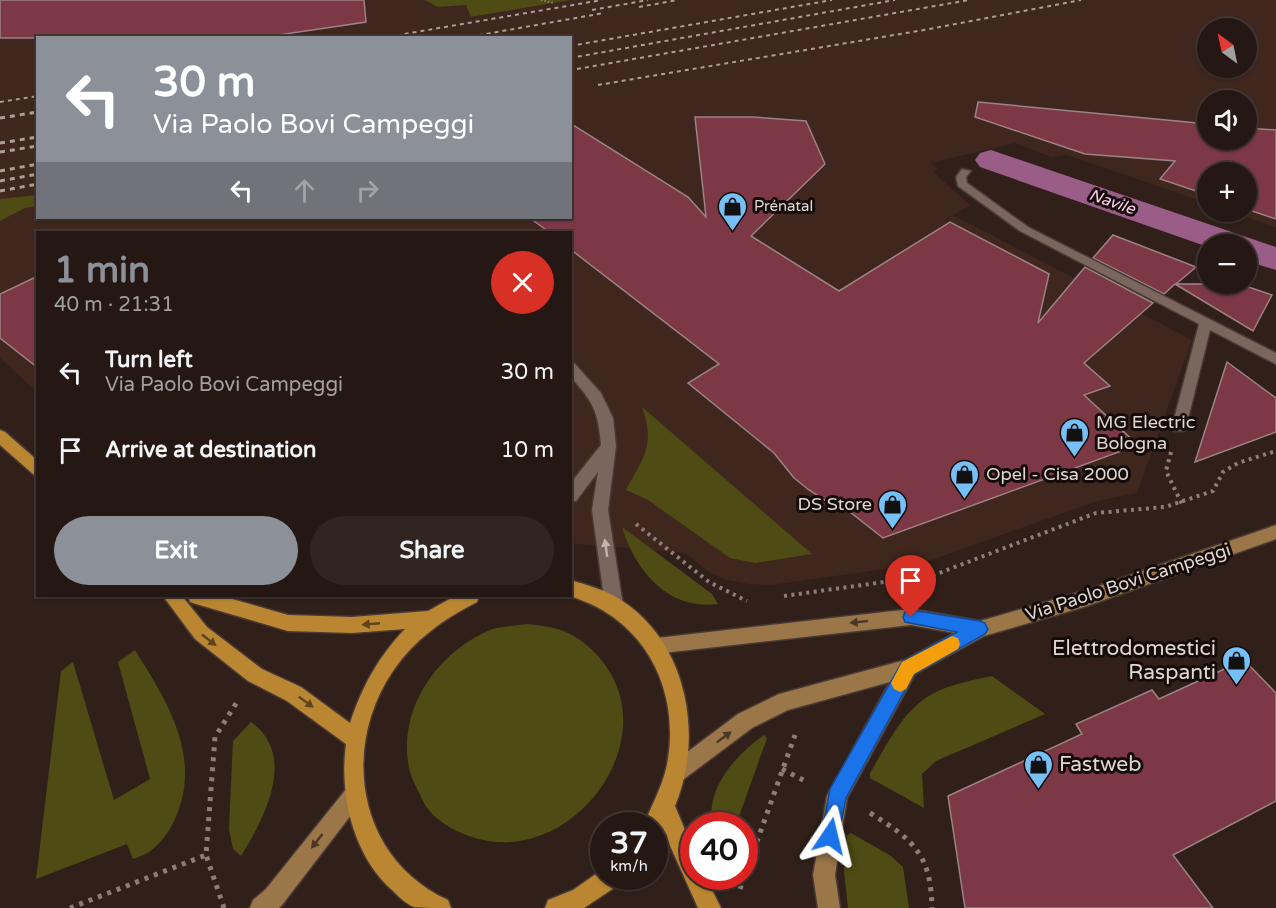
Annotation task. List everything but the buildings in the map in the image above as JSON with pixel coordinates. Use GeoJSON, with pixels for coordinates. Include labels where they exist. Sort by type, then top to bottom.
{"type":"FeatureCollection","features":[{"type":"Feature","properties":{"kind":"main road"},"geometry":{"type":"LineString","coordinates":[[0,436],[36,468]]}},
{"type":"Feature","properties":{"kind":"main road"},"geometry":{"type":"LineString","coordinates":[[572,589],[590,594],[614,606],[629,617],[654,645],[669,671],[678,703],[681,736],[676,772],[661,812]]}},
{"type":"Feature","properties":{"kind":"main road"},"geometry":{"type":"LineString","coordinates":[[173,597],[201,633],[255,675],[294,694],[355,739]]}},
{"type":"Feature","properties":{"kind":"main road"},"geometry":{"type":"LineString","coordinates":[[199,597],[288,623],[352,625],[430,619]]}},
{"type":"Feature","properties":{"kind":"main road"},"geometry":{"type":"LineString","coordinates":[[432,907],[407,890],[387,870],[371,846],[360,821],[354,795],[352,767],[355,739],[365,703],[381,670],[404,642],[430,619],[469,597]]}},
{"type":"Feature","properties":{"kind":"main road"},"geometry":{"type":"LineString","coordinates":[[668,833],[680,853]]}},
{"type":"Feature","properties":{"kind":"main road"},"geometry":{"type":"LineString","coordinates":[[556,908],[581,898],[592,890]]}},
{"type":"Feature","properties":{"kind":"main road"},"geometry":{"type":"LineString","coordinates":[[700,890],[710,908]]}},
{"type":"Feature","properties":{"kind":"street","name":"Via Paolo Bovi Campeggi"},"geometry":{"type":"LineString","coordinates":[[676,772],[745,721],[786,700],[908,668],[980,629],[1084,600],[1276,532]]}},
{"type":"Feature","properties":{"kind":"street","name":"Via Paolo Bovi Campeggi"},"geometry":{"type":"LineString","coordinates":[[654,645],[911,617],[980,629]]}},
{"type":"Feature","properties":{"kind":"street"},"geometry":{"type":"LineString","coordinates":[[829,908],[824,875],[837,796],[908,668]]}},
{"type":"Feature","properties":{"kind":"street"},"geometry":{"type":"LineString","coordinates":[[261,908],[274,897],[354,795]]}},
{"type":"Feature","properties":{"kind":"lane"},"geometry":{"type":"LineString","coordinates":[[966,171],[961,177],[962,184],[1024,229],[1276,359]]}},
{"type":"Feature","properties":{"kind":"lane"},"geometry":{"type":"LineString","coordinates":[[1179,427],[1206,321]]}},
{"type":"Feature","properties":{"kind":"lane"},"geometry":{"type":"LineString","coordinates":[[572,369],[596,397],[606,418],[609,446],[600,510],[614,606]]}},
{"type":"Feature","properties":{"kind":"lane"},"geometry":{"type":"LineString","coordinates":[[572,493],[609,446]]}},
{"type":"Feature","properties":{"kind":"path"},"geometry":{"type":"LineString","coordinates":[[541,0],[554,3]]}},
{"type":"Feature","properties":{"kind":"path"},"geometry":{"type":"LineString","coordinates":[[1179,427],[1166,471],[1182,504]]}},
{"type":"Feature","properties":{"kind":"path"},"geometry":{"type":"LineString","coordinates":[[780,596],[934,575],[1096,513],[1115,509],[1158,508],[1182,504],[1213,491],[1223,472],[1238,463],[1276,450]]}},
{"type":"Feature","properties":{"kind":"path"},"geometry":{"type":"LineString","coordinates":[[628,518],[709,582],[744,601],[756,599]]}},
{"type":"Feature","properties":{"kind":"path"},"geometry":{"type":"LineString","coordinates":[[224,908],[206,855],[215,737],[232,709]]}},
{"type":"Feature","properties":{"kind":"path"},"geometry":{"type":"LineString","coordinates":[[758,837],[797,727]]}},
{"type":"Feature","properties":{"kind":"path"},"geometry":{"type":"LineString","coordinates":[[782,769],[812,784]]}},
{"type":"Feature","properties":{"kind":"path"},"geometry":{"type":"LineString","coordinates":[[866,810],[911,840],[921,852],[932,892],[932,908]]}},
{"type":"Feature","properties":{"kind":"path"},"geometry":{"type":"LineString","coordinates":[[70,908],[206,855]]}},
{"type":"Feature","properties":{"kind":"shaded area"},"geometry":{"type":"Polygon","coordinates":[[[0,0],[425,0],[439,7],[466,5],[472,17],[570,0],[1276,0],[1276,227],[1257,221],[1257,162],[1197,162],[1197,200],[1067,155],[1052,157],[1015,143],[930,163],[938,169],[932,171],[970,205],[953,215],[1192,340],[1137,493],[1097,501],[920,564],[771,585],[749,584],[712,574],[685,553],[572,543],[572,231],[36,231],[36,391],[0,358],[0,0]]]}},
{"type":"Feature","properties":{"kind":"shaded area"},"geometry":{"type":"Polygon","coordinates":[[[425,0],[570,0],[471,17],[466,5],[438,7],[425,0]]]}},
{"type":"Feature","properties":{"kind":"shaded area"},"geometry":{"type":"Polygon","coordinates":[[[36,195],[36,206],[25,208],[0,221],[0,199],[36,195]]]}},
{"type":"Feature","properties":{"kind":"shaded area"},"geometry":{"type":"Polygon","coordinates":[[[642,407],[812,554],[755,563],[730,558],[648,500],[626,490],[642,460],[648,442],[642,407]]]}},
{"type":"Feature","properties":{"kind":"shaded area"},"geometry":{"type":"Polygon","coordinates":[[[622,527],[712,594],[718,604],[684,601],[669,594],[656,584],[635,558],[622,527]]]}},
{"type":"Feature","properties":{"kind":"shaded area"},"geometry":{"type":"Polygon","coordinates":[[[526,624],[569,633],[598,656],[618,689],[623,724],[616,759],[599,791],[573,817],[542,835],[506,842],[469,836],[443,823],[431,813],[414,783],[407,750],[414,707],[424,687],[437,669],[470,640],[490,630],[526,624]]]}},
{"type":"Feature","properties":{"kind":"shaded area"},"geometry":{"type":"Polygon","coordinates":[[[135,650],[159,689],[178,730],[185,774],[183,796],[175,819],[168,832],[147,853],[133,859],[127,844],[36,879],[61,671],[73,662],[114,800],[150,779],[118,662],[135,650]]]}},
{"type":"Feature","properties":{"kind":"shaded area"},"geometry":{"type":"Polygon","coordinates":[[[992,676],[1045,714],[936,761],[922,774],[924,808],[870,778],[870,773],[897,728],[913,708],[934,693],[948,687],[992,676]]]}},
{"type":"Feature","properties":{"kind":"shaded area"},"geometry":{"type":"Polygon","coordinates":[[[251,722],[265,736],[272,752],[275,770],[267,806],[241,856],[233,849],[229,829],[233,741],[251,722]]]}},
{"type":"Feature","properties":{"kind":"shaded area"},"geometry":{"type":"Polygon","coordinates":[[[764,735],[767,738],[741,812],[711,812],[718,785],[725,773],[753,743],[764,735]]]}},
{"type":"Feature","properties":{"kind":"shaded area"},"geometry":{"type":"Polygon","coordinates":[[[851,833],[891,856],[903,867],[909,908],[848,908],[844,871],[847,835],[851,833]]]}},
{"type":"Feature","properties":{"kind":"waterway","name":"Navile"},"geometry":{"type":"LineString","coordinates":[[991,160],[1204,234]]}},
{"type":"Feature","properties":{"kind":"waterway","name":"Navile"},"geometry":{"type":"LineString","coordinates":[[1257,253],[1276,259]]}},
{"type":"Feature","properties":{"kind":"railway"},"geometry":{"type":"LineString","coordinates":[[393,36],[602,0]]}},
{"type":"Feature","properties":{"kind":"railway"},"geometry":{"type":"LineString","coordinates":[[592,10],[648,0]]}},
{"type":"Feature","properties":{"kind":"railway"},"geometry":{"type":"LineString","coordinates":[[639,7],[678,0]]}},
{"type":"Feature","properties":{"kind":"railway"},"geometry":{"type":"LineString","coordinates":[[572,46],[832,0]]}},
{"type":"Feature","properties":{"kind":"railway"},"geometry":{"type":"LineString","coordinates":[[572,58],[895,0]]}},
{"type":"Feature","properties":{"kind":"railway"},"geometry":{"type":"LineString","coordinates":[[577,69],[969,0]]}},
{"type":"Feature","properties":{"kind":"railway"},"geometry":{"type":"LineString","coordinates":[[598,85],[924,30],[1081,0]]}},
{"type":"Feature","properties":{"kind":"railway"},"geometry":{"type":"LineString","coordinates":[[474,36],[604,13]]}},
{"type":"Feature","properties":{"kind":"railway"},"geometry":{"type":"LineString","coordinates":[[0,102],[36,96]]}},
{"type":"Feature","properties":{"kind":"railway"},"geometry":{"type":"LineString","coordinates":[[0,118],[36,112]]}},
{"type":"Feature","properties":{"kind":"railway"},"geometry":{"type":"LineString","coordinates":[[0,143],[36,137]]}},
{"type":"Feature","properties":{"kind":"railway"},"geometry":{"type":"LineString","coordinates":[[0,152],[36,146]]}},
{"type":"Feature","properties":{"kind":"railway"},"geometry":{"type":"LineString","coordinates":[[0,171],[36,164]]}},
{"type":"Feature","properties":{"kind":"railway"},"geometry":{"type":"LineString","coordinates":[[0,181],[36,174]]}},
{"type":"Feature","properties":{"kind":"railway"},"geometry":{"type":"LineString","coordinates":[[0,191],[36,184]]}},
{"type":"Feature","properties":{"kind":"slow traffic"},"geometry":{"type":"LineString","coordinates":[[900,683],[908,668],[952,644]]}},
{"type":"Feature","properties":{"kind":"place","name":"Prénatal"},"geometry":{"type":"Point","coordinates":[733,232]}},
{"type":"Feature","properties":{"kind":"place","name":"MG Electric Bologna"},"geometry":{"type":"Point","coordinates":[1075,458]}},
{"type":"Feature","properties":{"kind":"place","name":"Opel - Cisa 2000"},"geometry":{"type":"Point","coordinates":[965,500]}},
{"type":"Feature","properties":{"kind":"place","name":"DS Store"},"geometry":{"type":"Point","coordinates":[893,530]}},
{"type":"Feature","properties":{"kind":"place","name":"Elettrodomestici Raspanti"},"geometry":{"type":"Point","coordinates":[1237,686]}},
{"type":"Feature","properties":{"kind":"place","name":"Fastweb"},"geometry":{"type":"Point","coordinates":[1038,790]}},
{"type":"Feature","properties":{"kind":"route"},"geometry":{"type":"LineString","coordinates":[[830,836],[837,796],[908,668],[980,629],[911,617]]}}]}
